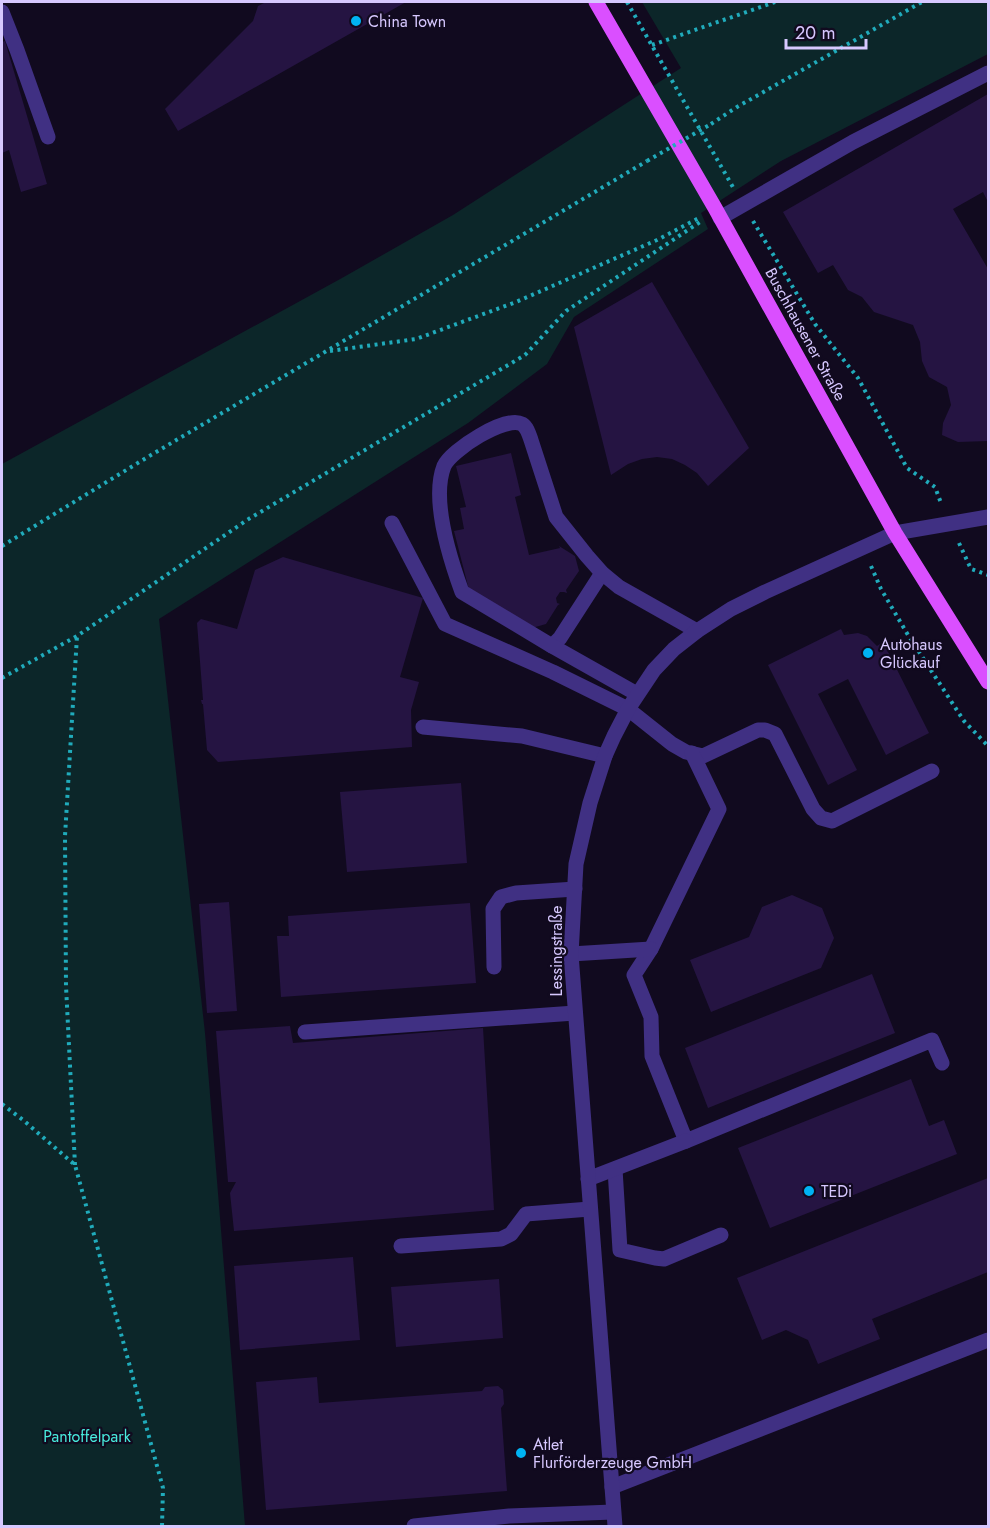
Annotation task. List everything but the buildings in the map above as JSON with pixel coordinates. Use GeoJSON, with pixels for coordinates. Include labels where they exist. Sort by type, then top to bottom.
{"type":"FeatureCollection","features":[{"type":"Feature","properties":{"kind":"main road","name":"Buschhausener Straße"},"geometry":{"type":"LineString","coordinates":[[596,2],[718,213],[895,533],[988,682]]}},
{"type":"Feature","properties":{"kind":"street"},"geometry":{"type":"LineString","coordinates":[[2,12],[48,137]]}},
{"type":"Feature","properties":{"kind":"street"},"geometry":{"type":"LineString","coordinates":[[718,213],[744,205],[853,142],[988,73]]}},
{"type":"Feature","properties":{"kind":"street"},"geometry":{"type":"LineString","coordinates":[[637,694],[462,592],[446,543],[440,505],[441,477],[445,463],[462,446],[502,424],[516,422],[523,424],[531,440],[556,517],[602,573],[619,587],[697,631]]}},
{"type":"Feature","properties":{"kind":"street","name":"Lessingstraße"},"geometry":{"type":"LineString","coordinates":[[614,1519],[571,954],[576,864],[590,803],[605,756],[628,709],[654,670],[674,649],[697,631],[740,605],[895,533],[988,517]]}},
{"type":"Feature","properties":{"kind":"street"},"geometry":{"type":"LineString","coordinates":[[392,523],[445,624],[553,672],[628,709],[672,744],[686,752],[703,756],[758,730],[775,734],[813,809],[821,818],[832,821],[932,771]]}},
{"type":"Feature","properties":{"kind":"street"},"geometry":{"type":"LineString","coordinates":[[552,646],[560,638],[602,573]]}},
{"type":"Feature","properties":{"kind":"street"},"geometry":{"type":"LineString","coordinates":[[423,728],[522,736],[605,756]]}},
{"type":"Feature","properties":{"kind":"street"},"geometry":{"type":"LineString","coordinates":[[686,1141],[652,1056],[651,1017],[634,975],[651,949],[719,809],[692,753]]}},
{"type":"Feature","properties":{"kind":"street"},"geometry":{"type":"LineString","coordinates":[[494,967],[493,909],[501,897],[516,893],[575,889]]}},
{"type":"Feature","properties":{"kind":"street"},"geometry":{"type":"LineString","coordinates":[[571,954],[651,949]]}},
{"type":"Feature","properties":{"kind":"street"},"geometry":{"type":"LineString","coordinates":[[305,1032],[575,1013]]}},
{"type":"Feature","properties":{"kind":"street"},"geometry":{"type":"LineString","coordinates":[[588,1179],[932,1040],[942,1063]]}},
{"type":"Feature","properties":{"kind":"street"},"geometry":{"type":"LineString","coordinates":[[615,1169],[621,1250]]}},
{"type":"Feature","properties":{"kind":"street"},"geometry":{"type":"LineString","coordinates":[[401,1246],[501,1239],[512,1234],[526,1214],[590,1209]]}},
{"type":"Feature","properties":{"kind":"street"},"geometry":{"type":"LineString","coordinates":[[594,1257],[621,1250],[664,1258],[721,1235]]}},
{"type":"Feature","properties":{"kind":"street"},"geometry":{"type":"LineString","coordinates":[[612,1486],[988,1340]]}},
{"type":"Feature","properties":{"kind":"street"},"geometry":{"type":"LineString","coordinates":[[414,1527],[509,1516],[614,1519]]}},
{"type":"Feature","properties":{"kind":"path"},"geometry":{"type":"LineString","coordinates":[[627,2],[815,324],[858,378],[907,468],[935,487],[971,569],[988,575]]}},
{"type":"Feature","properties":{"kind":"path"},"geometry":{"type":"LineString","coordinates":[[627,55],[775,2]]}},
{"type":"Feature","properties":{"kind":"path"},"geometry":{"type":"LineString","coordinates":[[2,546],[737,107],[922,2]]}},
{"type":"Feature","properties":{"kind":"path"},"geometry":{"type":"LineString","coordinates":[[327,351],[416,339],[516,302],[718,213]]}},
{"type":"Feature","properties":{"kind":"path"},"geometry":{"type":"LineString","coordinates":[[2,678],[77,636],[247,520],[525,355],[566,310],[718,213]]}},
{"type":"Feature","properties":{"kind":"path"},"geometry":{"type":"LineString","coordinates":[[863,548],[881,589],[908,635],[964,721],[988,746]]}},
{"type":"Feature","properties":{"kind":"path"},"geometry":{"type":"LineString","coordinates":[[77,636],[65,836],[66,986],[75,1165],[163,1488],[162,1527]]}},
{"type":"Feature","properties":{"kind":"path"},"geometry":{"type":"LineString","coordinates":[[2,1104],[75,1165]]}},
{"type":"Feature","properties":{"kind":"green space","name":"Pantoffelpark"},"geometry":{"type":"Polygon","coordinates":[[[642,2],[988,2],[988,54],[781,161],[701,213],[708,229],[574,317],[547,364],[468,423],[159,619],[205,1033],[245,1526],[2,1526],[2,464],[453,215],[681,68],[642,2]]]}},
{"type":"Feature","properties":{"kind":"place","name":"China Town"},"geometry":{"type":"Point","coordinates":[356,21]}},
{"type":"Feature","properties":{"kind":"place","name":"Autohaus Glückauf"},"geometry":{"type":"Point","coordinates":[868,653]}},
{"type":"Feature","properties":{"kind":"place","name":"TEDi"},"geometry":{"type":"Point","coordinates":[809,1191]}},
{"type":"Feature","properties":{"kind":"place","name":"Atlet Flurförderzeuge GmbH"},"geometry":{"type":"Point","coordinates":[521,1453]}}]}
